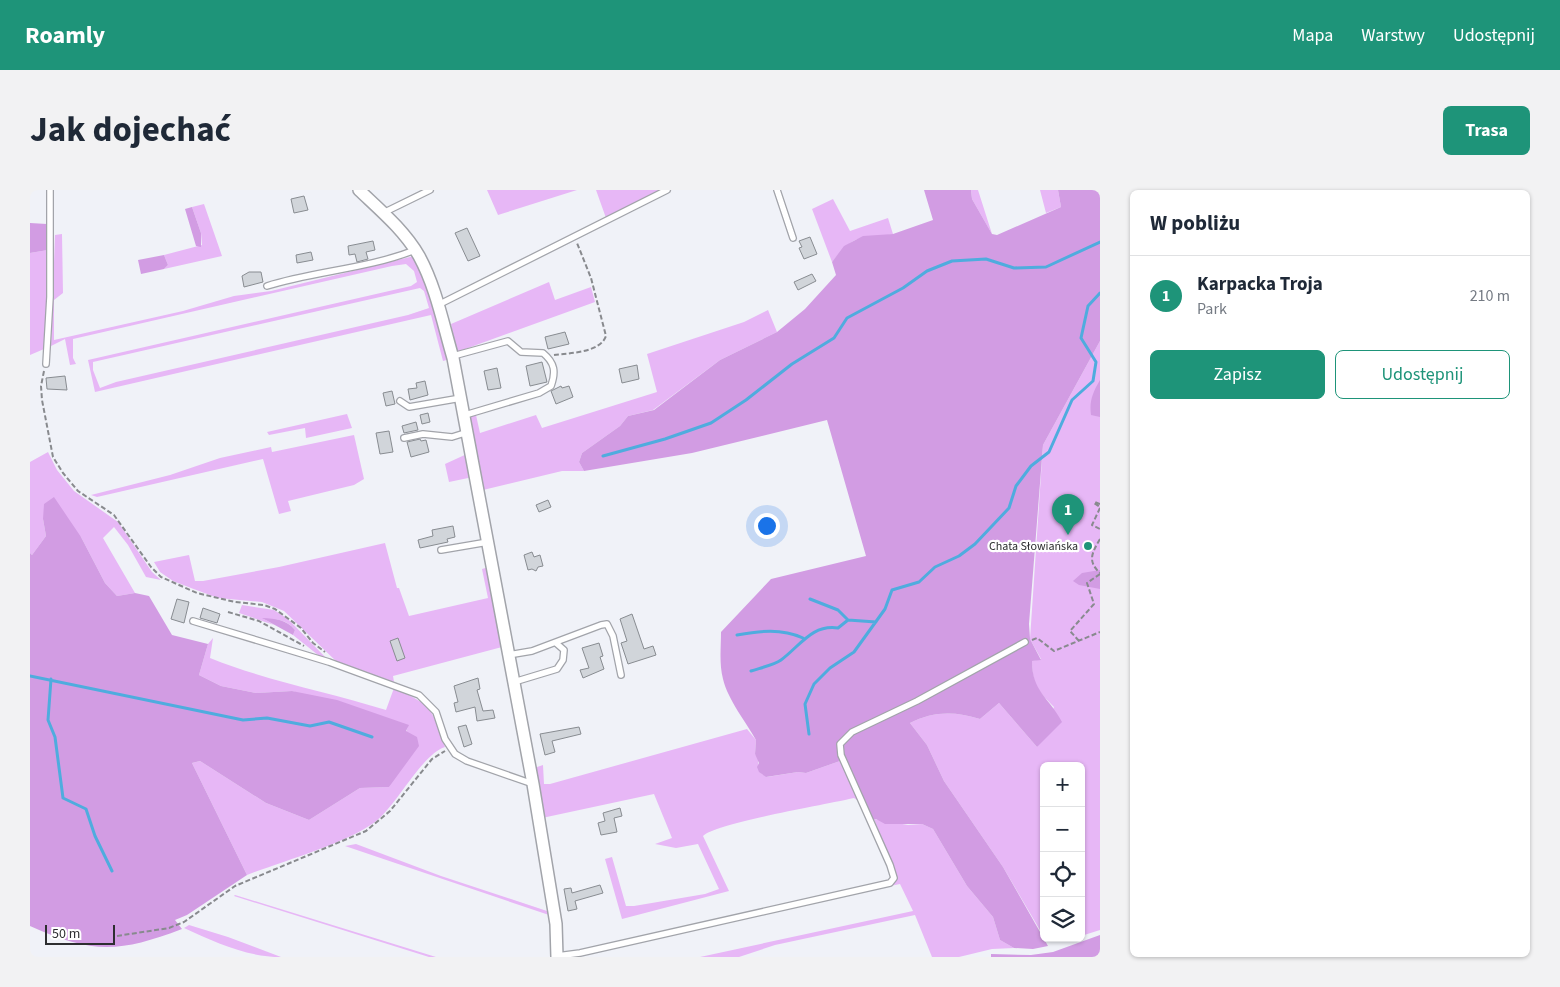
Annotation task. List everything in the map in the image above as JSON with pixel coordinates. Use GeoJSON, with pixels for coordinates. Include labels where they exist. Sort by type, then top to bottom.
{"type":"FeatureCollection","features":[{"type":"Feature","properties":{"kind":"street"},"geometry":{"type":"LineString","coordinates":[[359,190],[401,231],[415,250],[427,273],[453,356],[533,784],[556,924],[558,956]]}},
{"type":"Feature","properties":{"kind":"lane"},"geometry":{"type":"LineString","coordinates":[[46,364],[50,297],[50,190]]}},
{"type":"Feature","properties":{"kind":"lane"},"geometry":{"type":"LineString","coordinates":[[383,213],[430,190]]}},
{"type":"Feature","properties":{"kind":"lane"},"geometry":{"type":"LineString","coordinates":[[438,305],[667,190]]}},
{"type":"Feature","properties":{"kind":"lane"},"geometry":{"type":"LineString","coordinates":[[777,190],[793,238]]}},
{"type":"Feature","properties":{"kind":"lane"},"geometry":{"type":"LineString","coordinates":[[266,286],[298,276],[350,268],[394,258],[415,250]]}},
{"type":"Feature","properties":{"kind":"lane"},"geometry":{"type":"LineString","coordinates":[[453,356],[508,341],[521,352],[543,353],[552,361],[555,373],[551,386],[540,393],[465,415]]}},
{"type":"Feature","properties":{"kind":"lane"},"geometry":{"type":"LineString","coordinates":[[400,401],[409,407],[461,398]]}},
{"type":"Feature","properties":{"kind":"lane"},"geometry":{"type":"LineString","coordinates":[[404,438],[423,434],[452,437],[468,432]]}},
{"type":"Feature","properties":{"kind":"lane"},"geometry":{"type":"LineString","coordinates":[[441,550],[488,542]]}},
{"type":"Feature","properties":{"kind":"lane"},"geometry":{"type":"LineString","coordinates":[[193,621],[334,664],[419,694],[436,712],[445,739],[452,751],[467,761],[533,784]]}},
{"type":"Feature","properties":{"kind":"lane"},"geometry":{"type":"LineString","coordinates":[[508,655],[532,652],[607,624],[613,636],[621,675]]}},
{"type":"Feature","properties":{"kind":"lane"},"geometry":{"type":"LineString","coordinates":[[558,956],[580,953],[890,883],[894,878],[890,865],[841,755],[840,744],[852,732],[917,701],[1025,642]]}},
{"type":"Feature","properties":{"kind":"lane"},"geometry":{"type":"LineString","coordinates":[[514,682],[556,669],[563,660],[564,650],[556,643]]}},
{"type":"Feature","properties":{"kind":"path"},"geometry":{"type":"LineString","coordinates":[[547,356],[585,350],[597,346],[606,336],[591,278],[576,236]]}},
{"type":"Feature","properties":{"kind":"path"},"geometry":{"type":"LineString","coordinates":[[46,364],[41,386],[51,438],[51,451],[69,482],[89,499],[114,514],[150,566],[161,577],[182,588],[215,599],[264,605],[275,609],[301,628],[334,664]]}},
{"type":"Feature","properties":{"kind":"path"},"geometry":{"type":"LineString","coordinates":[[1100,506],[1092,525],[1100,529]]}},
{"type":"Feature","properties":{"kind":"path"},"geometry":{"type":"LineString","coordinates":[[1078,641],[1070,631],[1094,604],[1086,583],[1100,573],[1091,560],[1091,554],[1100,539]]}},
{"type":"Feature","properties":{"kind":"path"},"geometry":{"type":"LineString","coordinates":[[228,612],[259,621],[283,632],[308,650]]}},
{"type":"Feature","properties":{"kind":"path"},"geometry":{"type":"LineString","coordinates":[[1025,642],[1037,638],[1054,651],[1100,632]]}},
{"type":"Feature","properties":{"kind":"path"},"geometry":{"type":"LineString","coordinates":[[117,936],[169,928],[184,922],[235,886],[366,831],[390,811],[432,759],[442,752],[452,751]]}},
{"type":"Feature","properties":{"kind":"shaded area"},"geometry":{"type":"Polygon","coordinates":[[[487,190],[577,190],[498,215],[487,190]]]}},
{"type":"Feature","properties":{"kind":"shaded area"},"geometry":{"type":"Polygon","coordinates":[[[596,190],[661,190],[606,218],[596,190]]]}},
{"type":"Feature","properties":{"kind":"shaded area"},"geometry":{"type":"Polygon","coordinates":[[[924,190],[971,190],[972,199],[992,234],[997,235],[1061,207],[1058,190],[1100,190],[1100,341],[1043,445],[1029,624],[1030,639],[1041,660],[1032,661],[1035,680],[1042,694],[1062,722],[1037,747],[999,703],[980,719],[962,715],[936,714],[910,723],[927,745],[944,781],[1003,867],[1040,932],[1040,942],[1046,942],[1048,946],[1033,949],[1014,948],[1000,940],[993,917],[967,886],[933,829],[922,824],[885,824],[876,819],[868,821],[840,761],[806,773],[798,772],[766,777],[759,772],[757,767],[759,763],[755,754],[756,740],[725,687],[720,656],[721,632],[771,579],[866,556],[827,420],[692,453],[584,471],[579,462],[582,453],[620,426],[628,416],[654,410],[720,360],[777,332],[805,309],[836,275],[832,262],[844,246],[863,236],[893,234],[933,220],[924,190]]]}},
{"type":"Feature","properties":{"kind":"shaded area"},"geometry":{"type":"Polygon","coordinates":[[[971,190],[978,190],[992,234],[972,199],[971,190]]]}},
{"type":"Feature","properties":{"kind":"shaded area"},"geometry":{"type":"Polygon","coordinates":[[[1040,190],[1058,190],[1061,207],[1046,213],[1040,190]]]}},
{"type":"Feature","properties":{"kind":"shaded area"},"geometry":{"type":"Polygon","coordinates":[[[833,199],[850,231],[888,218],[893,234],[865,237],[853,241],[832,262],[812,209],[833,199]]]}},
{"type":"Feature","properties":{"kind":"shaded area"},"geometry":{"type":"Polygon","coordinates":[[[204,204],[222,256],[164,269],[168,265],[164,255],[202,245],[201,233],[192,207],[204,204]]]}},
{"type":"Feature","properties":{"kind":"shaded area"},"geometry":{"type":"Polygon","coordinates":[[[192,207],[201,233],[201,247],[196,246],[185,209],[192,207]]]}},
{"type":"Feature","properties":{"kind":"shaded area"},"geometry":{"type":"Polygon","coordinates":[[[30,223],[47,224],[48,250],[30,253],[30,223]]]}},
{"type":"Feature","properties":{"kind":"shaded area"},"geometry":{"type":"Polygon","coordinates":[[[62,234],[63,293],[54,300],[54,340],[183,311],[234,296],[271,291],[414,256],[422,270],[450,359],[443,361],[431,315],[95,392],[88,360],[411,286],[417,282],[414,271],[406,264],[392,266],[73,339],[73,358],[76,364],[70,365],[65,339],[51,346],[55,235],[62,234]],[[420,288],[93,362],[93,370],[100,388],[116,382],[408,315],[429,308],[424,291],[420,288]]]}},
{"type":"Feature","properties":{"kind":"shaded area"},"geometry":{"type":"Polygon","coordinates":[[[48,250],[46,340],[44,349],[30,355],[30,253],[48,250]]]}},
{"type":"Feature","properties":{"kind":"shaded area"},"geometry":{"type":"Polygon","coordinates":[[[164,255],[168,265],[164,269],[141,274],[138,260],[164,255]]]}},
{"type":"Feature","properties":{"kind":"shaded area"},"geometry":{"type":"Polygon","coordinates":[[[549,282],[555,300],[591,287],[595,302],[457,352],[451,324],[549,282]]]}},
{"type":"Feature","properties":{"kind":"shaded area"},"geometry":{"type":"Polygon","coordinates":[[[768,310],[777,332],[720,360],[653,410],[628,416],[620,426],[582,453],[579,462],[584,471],[562,471],[483,490],[470,419],[472,416],[476,415],[480,433],[536,415],[542,428],[657,392],[647,354],[744,322],[768,310]]]}},
{"type":"Feature","properties":{"kind":"shaded area"},"geometry":{"type":"Polygon","coordinates":[[[1100,341],[1100,930],[1085,935],[1085,762],[1040,762],[1040,930],[1003,867],[944,781],[927,745],[910,723],[936,714],[962,715],[980,719],[999,703],[1037,747],[1054,707],[1037,687],[1033,676],[1032,661],[1041,659],[1030,639],[1043,445],[1100,341]]]}},
{"type":"Feature","properties":{"kind":"shaded area"},"geometry":{"type":"Polygon","coordinates":[[[1100,380],[1100,417],[1091,415],[1091,405],[1092,397],[1100,380]]]}},
{"type":"Feature","properties":{"kind":"shaded area"},"geometry":{"type":"Polygon","coordinates":[[[347,414],[352,428],[306,438],[305,428],[269,435],[267,432],[347,414]]]}},
{"type":"Feature","properties":{"kind":"shaded area"},"geometry":{"type":"Polygon","coordinates":[[[354,435],[364,479],[354,485],[288,501],[291,511],[279,514],[263,459],[97,497],[91,495],[170,475],[220,458],[271,447],[272,452],[354,435]]]}},
{"type":"Feature","properties":{"kind":"shaded area"},"geometry":{"type":"Polygon","coordinates":[[[48,452],[57,470],[74,491],[118,522],[152,572],[161,580],[146,577],[128,545],[114,527],[103,538],[135,593],[117,596],[105,583],[81,537],[43,519],[46,536],[32,555],[30,553],[30,462],[48,452]]]}},
{"type":"Feature","properties":{"kind":"shaded area"},"geometry":{"type":"Polygon","coordinates":[[[469,453],[473,477],[449,482],[445,464],[469,453]]]}},
{"type":"Feature","properties":{"kind":"shaded area"},"geometry":{"type":"Polygon","coordinates":[[[54,497],[81,537],[105,583],[117,596],[135,593],[149,596],[172,635],[208,644],[199,675],[221,686],[256,693],[292,691],[337,700],[409,725],[406,731],[417,737],[419,746],[389,787],[360,788],[309,820],[266,803],[200,761],[192,763],[247,875],[187,915],[175,920],[182,929],[140,943],[123,946],[89,946],[71,942],[30,926],[30,553],[32,555],[46,536],[43,519],[44,504],[54,497]]]}},
{"type":"Feature","properties":{"kind":"shaded area"},"geometry":{"type":"Polygon","coordinates":[[[385,543],[397,588],[399,588],[409,616],[488,598],[482,569],[489,567],[502,647],[393,676],[394,682],[338,663],[284,611],[262,602],[218,598],[191,588],[173,581],[160,572],[154,562],[189,555],[195,581],[203,581],[279,567],[385,543]]]}},
{"type":"Feature","properties":{"kind":"shaded area"},"geometry":{"type":"Polygon","coordinates":[[[1100,570],[1100,589],[1079,585],[1073,581],[1082,573],[1100,570]]]}},
{"type":"Feature","properties":{"kind":"shaded area"},"geometry":{"type":"Polygon","coordinates":[[[242,605],[274,610],[288,619],[329,661],[323,659],[293,635],[295,630],[285,622],[264,619],[274,625],[239,613],[242,605]]]}},
{"type":"Feature","properties":{"kind":"shaded area"},"geometry":{"type":"Polygon","coordinates":[[[262,618],[276,619],[288,624],[295,630],[293,635],[262,618]]]}},
{"type":"Feature","properties":{"kind":"shaded area"},"geometry":{"type":"Polygon","coordinates":[[[213,638],[210,658],[275,680],[386,710],[394,688],[416,699],[429,709],[437,723],[445,747],[427,760],[384,814],[375,822],[331,845],[247,875],[192,763],[200,761],[266,803],[309,820],[360,788],[389,787],[408,726],[292,691],[256,693],[221,686],[199,675],[208,644],[213,638]]]}},
{"type":"Feature","properties":{"kind":"shaded area"},"geometry":{"type":"Polygon","coordinates":[[[747,729],[756,740],[755,754],[758,758],[759,769],[763,775],[767,777],[798,772],[806,773],[840,761],[860,802],[854,798],[748,820],[712,831],[703,836],[729,891],[622,919],[605,859],[612,857],[626,906],[634,906],[705,894],[719,889],[698,844],[676,848],[655,844],[672,838],[654,794],[542,818],[534,768],[543,765],[544,784],[550,784],[747,729]]]}},
{"type":"Feature","properties":{"kind":"shaded area"},"geometry":{"type":"Polygon","coordinates":[[[874,819],[908,825],[922,824],[933,829],[967,886],[993,917],[1000,940],[1014,948],[992,949],[959,957],[932,957],[915,915],[775,945],[739,957],[700,957],[913,911],[900,884],[890,886],[896,878],[874,819]]]}},
{"type":"Feature","properties":{"kind":"shaded area"},"geometry":{"type":"Polygon","coordinates":[[[356,844],[441,876],[547,911],[549,915],[345,846],[356,844]]]}},
{"type":"Feature","properties":{"kind":"shaded area"},"geometry":{"type":"Polygon","coordinates":[[[235,895],[436,957],[429,957],[235,895]]]}},
{"type":"Feature","properties":{"kind":"shaded area"},"geometry":{"type":"Polygon","coordinates":[[[189,925],[281,957],[243,952],[231,948],[184,928],[189,925]]]}},
{"type":"Feature","properties":{"kind":"shaded area"},"geometry":{"type":"Polygon","coordinates":[[[1100,935],[1100,957],[991,957],[991,954],[1031,955],[1053,952],[1100,935]]]}},
{"type":"Feature","properties":{"kind":"building"},"geometry":{"type":"Polygon","coordinates":[[[304,196],[308,210],[294,213],[291,199],[304,196]]]}},
{"type":"Feature","properties":{"kind":"building"},"geometry":{"type":"Polygon","coordinates":[[[467,228],[480,256],[468,261],[455,233],[467,228]]]}},
{"type":"Feature","properties":{"kind":"building"},"geometry":{"type":"Polygon","coordinates":[[[810,237],[817,254],[804,259],[799,248],[802,247],[799,241],[810,237]]]}},
{"type":"Feature","properties":{"kind":"building"},"geometry":{"type":"Polygon","coordinates":[[[373,241],[375,250],[366,252],[368,259],[357,262],[355,254],[349,255],[348,246],[373,241]]]}},
{"type":"Feature","properties":{"kind":"building"},"geometry":{"type":"Polygon","coordinates":[[[311,252],[313,260],[297,263],[296,255],[311,252]]]}},
{"type":"Feature","properties":{"kind":"building"},"geometry":{"type":"Polygon","coordinates":[[[249,272],[261,272],[263,282],[244,287],[242,276],[249,272]]]}},
{"type":"Feature","properties":{"kind":"building"},"geometry":{"type":"Polygon","coordinates":[[[812,274],[816,281],[798,290],[794,282],[812,274]]]}},
{"type":"Feature","properties":{"kind":"building"},"geometry":{"type":"Polygon","coordinates":[[[565,332],[569,344],[548,349],[545,337],[565,332]]]}},
{"type":"Feature","properties":{"kind":"building"},"geometry":{"type":"Polygon","coordinates":[[[542,362],[547,382],[530,386],[526,366],[542,362]]]}},
{"type":"Feature","properties":{"kind":"building"},"geometry":{"type":"Polygon","coordinates":[[[637,365],[639,379],[622,383],[619,369],[637,365]]]}},
{"type":"Feature","properties":{"kind":"building"},"geometry":{"type":"Polygon","coordinates":[[[497,368],[501,388],[488,390],[484,371],[497,368]]]}},
{"type":"Feature","properties":{"kind":"building"},"geometry":{"type":"Polygon","coordinates":[[[65,376],[67,390],[47,389],[46,378],[65,376]]]}},
{"type":"Feature","properties":{"kind":"building"},"geometry":{"type":"Polygon","coordinates":[[[425,381],[428,395],[410,400],[408,389],[417,388],[416,383],[425,381]]]}},
{"type":"Feature","properties":{"kind":"building"},"geometry":{"type":"Polygon","coordinates":[[[561,386],[562,388],[569,386],[573,397],[556,404],[551,391],[561,386]]]}},
{"type":"Feature","properties":{"kind":"building"},"geometry":{"type":"Polygon","coordinates":[[[392,391],[395,404],[386,406],[383,393],[392,391]]]}},
{"type":"Feature","properties":{"kind":"building"},"geometry":{"type":"Polygon","coordinates":[[[428,413],[430,422],[422,424],[420,415],[428,413]]]}},
{"type":"Feature","properties":{"kind":"building"},"geometry":{"type":"Polygon","coordinates":[[[416,422],[418,430],[404,433],[402,426],[416,422]]]}},
{"type":"Feature","properties":{"kind":"building"},"geometry":{"type":"Polygon","coordinates":[[[389,431],[393,452],[380,454],[376,433],[389,431]]]}},
{"type":"Feature","properties":{"kind":"building"},"geometry":{"type":"Polygon","coordinates":[[[420,439],[421,441],[426,440],[429,452],[411,457],[407,442],[420,439]]]}},
{"type":"Feature","properties":{"kind":"building"},"geometry":{"type":"Polygon","coordinates":[[[548,500],[551,507],[539,512],[536,505],[548,500]]]}},
{"type":"Feature","properties":{"kind":"building"},"geometry":{"type":"Polygon","coordinates":[[[453,526],[455,537],[447,539],[448,542],[420,548],[418,540],[433,536],[432,530],[453,526]]]}},
{"type":"Feature","properties":{"kind":"building"},"geometry":{"type":"Polygon","coordinates":[[[532,552],[534,557],[540,555],[543,566],[538,567],[536,571],[528,570],[524,555],[532,552]]]}},
{"type":"Feature","properties":{"kind":"building"},"geometry":{"type":"Polygon","coordinates":[[[177,599],[189,602],[184,623],[171,619],[177,599]]]}},
{"type":"Feature","properties":{"kind":"building"},"geometry":{"type":"Polygon","coordinates":[[[203,608],[220,614],[217,623],[200,618],[203,608]]]}},
{"type":"Feature","properties":{"kind":"building"},"geometry":{"type":"Polygon","coordinates":[[[632,614],[644,649],[653,646],[656,655],[628,664],[621,643],[627,641],[620,619],[632,614]]]}},
{"type":"Feature","properties":{"kind":"building"},"geometry":{"type":"Polygon","coordinates":[[[398,638],[405,658],[397,661],[390,641],[398,638]]]}},
{"type":"Feature","properties":{"kind":"building"},"geometry":{"type":"Polygon","coordinates":[[[599,643],[603,656],[600,657],[604,669],[583,678],[580,670],[589,668],[582,648],[599,643]]]}},
{"type":"Feature","properties":{"kind":"building"},"geometry":{"type":"Polygon","coordinates":[[[478,678],[480,689],[477,690],[483,711],[493,710],[495,718],[477,721],[475,707],[456,712],[454,703],[458,702],[454,686],[478,678]]]}},
{"type":"Feature","properties":{"kind":"building"},"geometry":{"type":"Polygon","coordinates":[[[466,725],[472,744],[464,747],[458,727],[466,725]]]}},
{"type":"Feature","properties":{"kind":"building"},"geometry":{"type":"Polygon","coordinates":[[[579,727],[581,734],[552,741],[555,752],[545,755],[540,734],[579,727]]]}},
{"type":"Feature","properties":{"kind":"building"},"geometry":{"type":"Polygon","coordinates":[[[620,808],[622,816],[614,818],[617,832],[601,835],[598,823],[605,821],[603,813],[620,808]]]}},
{"type":"Feature","properties":{"kind":"building"},"geometry":{"type":"Polygon","coordinates":[[[600,885],[603,893],[575,901],[577,909],[568,911],[564,889],[571,888],[572,893],[600,885]]]}},
{"type":"Feature","properties":{"kind":"waterway"},"geometry":{"type":"LineString","coordinates":[[603,456],[665,439],[711,423],[746,400],[792,364],[834,338],[847,318],[903,288],[927,271],[952,261],[986,259],[1014,268],[1046,267],[1100,242]]}},
{"type":"Feature","properties":{"kind":"waterway"},"geometry":{"type":"LineString","coordinates":[[809,734],[805,704],[814,684],[830,668],[854,652],[885,609],[892,590],[919,582],[935,567],[959,556],[975,544],[1009,508],[1016,486],[1031,466],[1049,452],[1072,400],[1093,381],[1096,362],[1081,338],[1088,306],[1100,293]]}},
{"type":"Feature","properties":{"kind":"waterway"},"geometry":{"type":"LineString","coordinates":[[810,599],[838,610],[848,620]]}},
{"type":"Feature","properties":{"kind":"waterway"},"geometry":{"type":"LineString","coordinates":[[751,671],[778,662],[807,637],[821,629],[838,628],[848,620],[876,622]]}},
{"type":"Feature","properties":{"kind":"waterway"},"geometry":{"type":"LineString","coordinates":[[737,635],[779,632],[803,638]]}},
{"type":"Feature","properties":{"kind":"waterway"},"geometry":{"type":"LineString","coordinates":[[30,676],[243,720],[267,718],[310,726],[329,722],[372,737]]}},
{"type":"Feature","properties":{"kind":"waterway"},"geometry":{"type":"LineString","coordinates":[[51,679],[48,720],[55,737],[63,798],[86,809],[95,836],[112,871]]}},
{"type":"Feature","properties":{"kind":"place","name":"Karpacka Troja"},"geometry":{"type":"Point","coordinates":[1068,535]}},
{"type":"Feature","properties":{"kind":"place","name":"Chata Słowiańska"},"geometry":{"type":"Point","coordinates":[1088,546]}}]}
